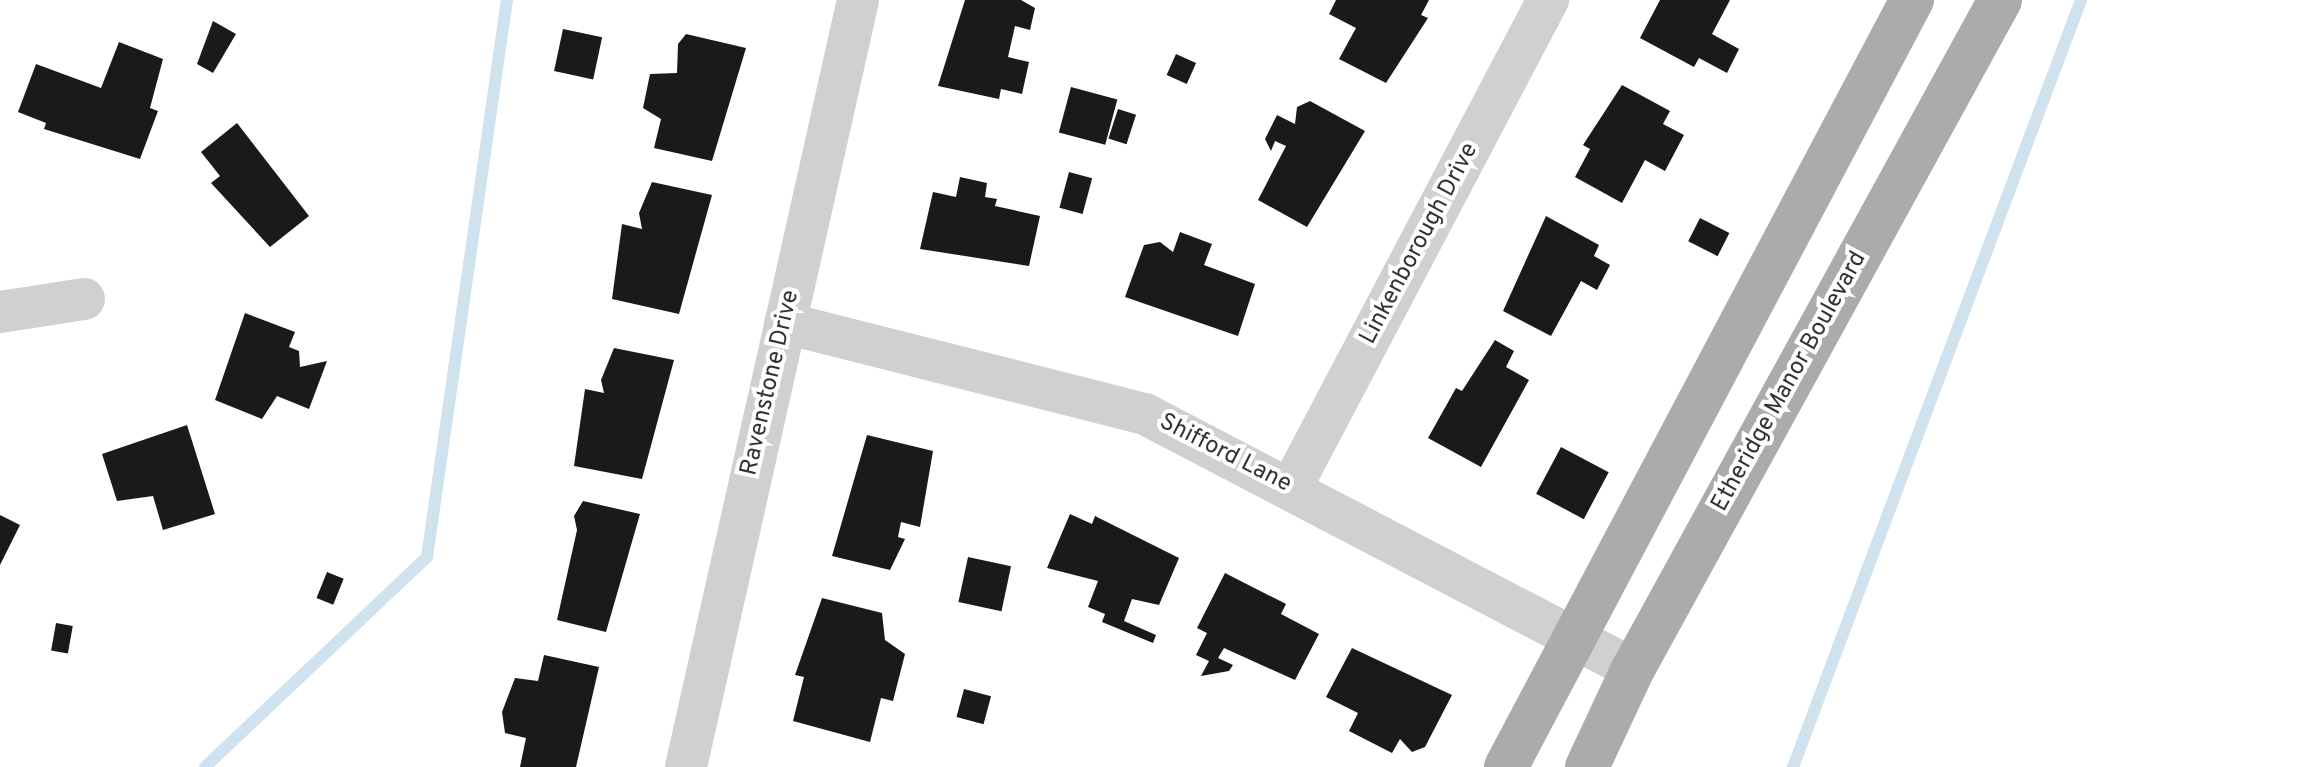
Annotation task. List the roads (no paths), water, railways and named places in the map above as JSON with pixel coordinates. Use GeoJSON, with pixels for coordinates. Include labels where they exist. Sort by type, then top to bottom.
{"type":"FeatureCollection","features":[{"type":"Feature","properties":{"kind":"main road"},"geometry":{"type":"LineString","coordinates":[[1506,767],[1576,641],[1912,0]]}},
{"type":"Feature","properties":{"kind":"main road","name":"Etheridge Manor Boulevard"},"geometry":{"type":"LineString","coordinates":[[1587,767],[1633,669],[2000,0]]}},
{"type":"Feature","properties":{"kind":"street","name":"Ravenstone Drive"},"geometry":{"type":"LineString","coordinates":[[686,767],[858,0]]}},
{"type":"Feature","properties":{"kind":"street","name":"Linkenborough Drive"},"geometry":{"type":"LineString","coordinates":[[1291,488],[1548,0]]}},
{"type":"Feature","properties":{"kind":"street"},"geometry":{"type":"LineString","coordinates":[[0,312],[84,299]]}},
{"type":"Feature","properties":{"kind":"street","name":"Shifford Lane"},"geometry":{"type":"LineString","coordinates":[[785,323],[1145,414],[1633,669]]}},
{"type":"Feature","properties":{"kind":"waterway"},"geometry":{"type":"LineString","coordinates":[[205,767],[427,557],[507,0]]}},
{"type":"Feature","properties":{"kind":"waterway"},"geometry":{"type":"LineString","coordinates":[[1793,767],[2081,0]]}}]}
